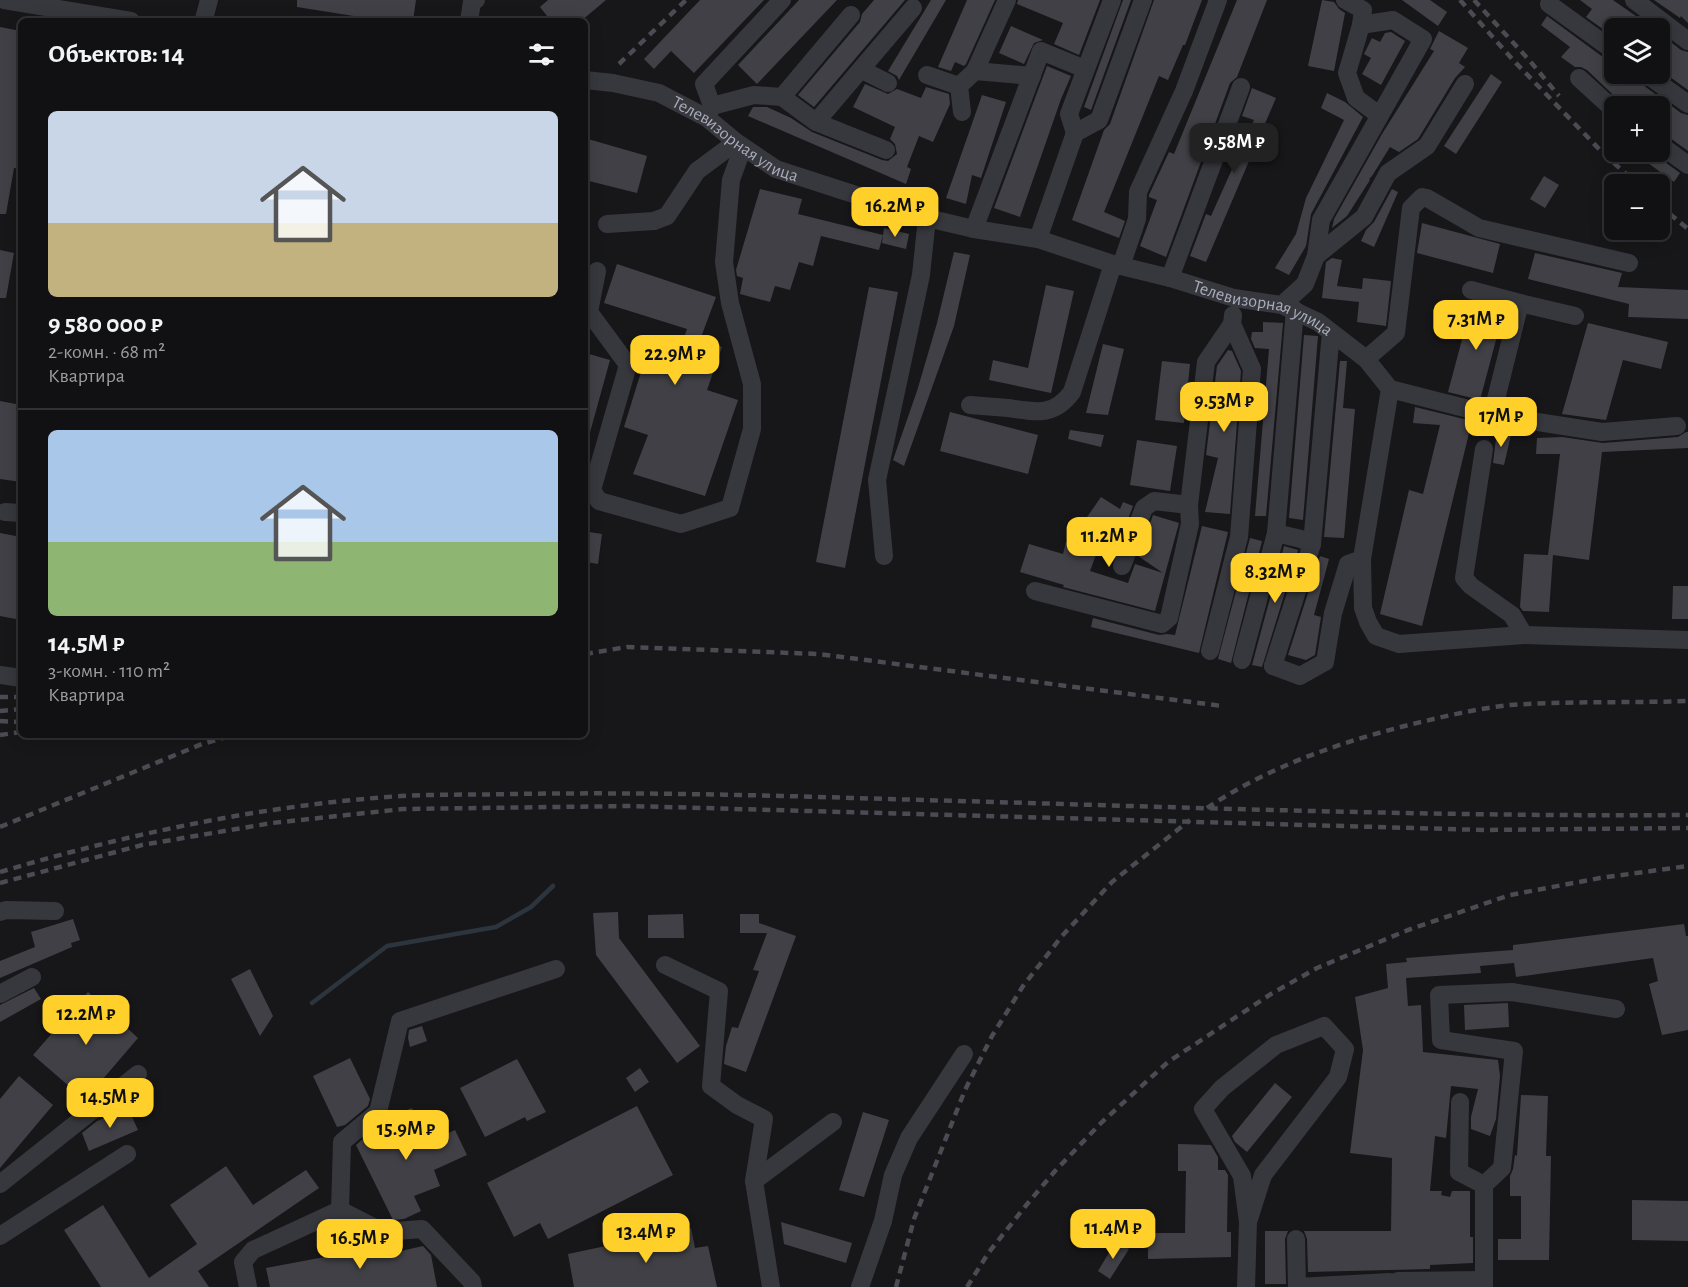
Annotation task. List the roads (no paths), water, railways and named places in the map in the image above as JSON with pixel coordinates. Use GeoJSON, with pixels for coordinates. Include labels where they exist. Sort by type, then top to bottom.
{"type":"FeatureCollection","features":[{"type":"Feature","properties":{"kind":"street"},"geometry":{"type":"LineString","coordinates":[[4,0],[88,7],[122,18]]}},
{"type":"Feature","properties":{"kind":"street"},"geometry":{"type":"LineString","coordinates":[[204,18],[209,0]]}},
{"type":"Feature","properties":{"kind":"street"},"geometry":{"type":"LineString","coordinates":[[782,0],[704,84],[710,112],[754,95],[782,97],[816,122],[886,150]]}},
{"type":"Feature","properties":{"kind":"street"},"geometry":{"type":"LineString","coordinates":[[959,86],[975,71],[1007,0]]}},
{"type":"Feature","properties":{"kind":"street"},"geometry":{"type":"LineString","coordinates":[[1038,239],[1075,133],[1069,114],[1112,0]]}},
{"type":"Feature","properties":{"kind":"street"},"geometry":{"type":"LineString","coordinates":[[1075,133],[1099,120],[1143,0]]}},
{"type":"Feature","properties":{"kind":"street"},"geometry":{"type":"LineString","coordinates":[[970,405],[1034,412],[1056,407],[1072,392],[1117,265],[1137,219],[1138,192],[1184,91],[1218,0]]}},
{"type":"Feature","properties":{"kind":"street"},"geometry":{"type":"LineString","coordinates":[[1345,0],[1363,10],[1347,73],[1356,98],[1379,115]]}},
{"type":"Feature","properties":{"kind":"street"},"geometry":{"type":"LineString","coordinates":[[1634,0],[1688,41]]}},
{"type":"Feature","properties":{"kind":"street"},"geometry":{"type":"LineString","coordinates":[[470,18],[473,1]]}},
{"type":"Feature","properties":{"kind":"street"},"geometry":{"type":"LineString","coordinates":[[1549,4],[1604,44]]}},
{"type":"Feature","properties":{"kind":"street"},"geometry":{"type":"LineString","coordinates":[[816,122],[913,8]]}},
{"type":"Feature","properties":{"kind":"street"},"geometry":{"type":"LineString","coordinates":[[782,97],[851,15]]}},
{"type":"Feature","properties":{"kind":"street"},"geometry":{"type":"LineString","coordinates":[[1242,660],[1275,533],[1289,307],[1305,284],[1316,256],[1321,220],[1423,39],[1393,20],[1361,25]]}},
{"type":"Feature","properties":{"kind":"street"},"geometry":{"type":"LineString","coordinates":[[974,229],[1041,51],[1085,69]]}},
{"type":"Feature","properties":{"kind":"street"},"geometry":{"type":"LineString","coordinates":[[862,70],[888,83]]}},
{"type":"Feature","properties":{"kind":"street"},"geometry":{"type":"LineString","coordinates":[[975,71],[1032,76]]}},
{"type":"Feature","properties":{"kind":"street"},"geometry":{"type":"LineString","coordinates":[[927,75],[959,86]]}},
{"type":"Feature","properties":{"kind":"street"},"geometry":{"type":"LineString","coordinates":[[1580,78],[1604,101]]}},
{"type":"Feature","properties":{"kind":"street","name":"Телевизорная улица"},"geometry":{"type":"LineString","coordinates":[[588,80],[659,93],[710,112],[740,145],[776,169],[927,218],[974,229],[1038,239],[1117,265],[1170,278],[1234,298],[1289,307],[1318,322],[1366,359],[1390,389]]}},
{"type":"Feature","properties":{"kind":"street"},"geometry":{"type":"LineString","coordinates":[[1316,256],[1364,217],[1388,173],[1427,146],[1465,84]]}},
{"type":"Feature","properties":{"kind":"street"},"geometry":{"type":"LineString","coordinates":[[1660,84],[1688,104]]}},
{"type":"Feature","properties":{"kind":"street"},"geometry":{"type":"LineString","coordinates":[[959,86],[962,112]]}},
{"type":"Feature","properties":{"kind":"street"},"geometry":{"type":"LineString","coordinates":[[1170,278],[1241,87]]}},
{"type":"Feature","properties":{"kind":"street"},"geometry":{"type":"LineString","coordinates":[[607,224],[654,221],[667,216],[697,171],[740,145]]}},
{"type":"Feature","properties":{"kind":"street"},"geometry":{"type":"LineString","coordinates":[[597,271],[590,312],[628,365],[592,490],[599,501],[681,524],[730,508],[752,429],[752,384],[730,303],[724,262],[730,180],[740,145]]}},
{"type":"Feature","properties":{"kind":"street"},"geometry":{"type":"LineString","coordinates":[[1670,152],[1688,165]]}},
{"type":"Feature","properties":{"kind":"street"},"geometry":{"type":"LineString","coordinates":[[1366,359],[1396,333],[1411,208],[1422,198],[1427,198],[1479,228],[1629,263]]}},
{"type":"Feature","properties":{"kind":"street"},"geometry":{"type":"LineString","coordinates":[[884,556],[877,480],[921,275],[927,218]]}},
{"type":"Feature","properties":{"kind":"street"},"geometry":{"type":"LineString","coordinates":[[1471,290],[1575,316]]}},
{"type":"Feature","properties":{"kind":"street"},"geometry":{"type":"LineString","coordinates":[[1210,651],[1239,537],[1250,404],[1252,369],[1232,324],[1234,298]]}},
{"type":"Feature","properties":{"kind":"street"},"geometry":{"type":"LineString","coordinates":[[1492,415],[1520,303]]}},
{"type":"Feature","properties":{"kind":"street"},"geometry":{"type":"LineString","coordinates":[[1035,591],[1162,624],[1169,618],[1190,524],[1189,505],[1206,362],[1232,324]]}},
{"type":"Feature","properties":{"kind":"street"},"geometry":{"type":"LineString","coordinates":[[1331,332],[1312,544],[1273,666],[1300,676],[1325,662],[1333,613],[1348,564],[1362,559]]}},
{"type":"Feature","properties":{"kind":"street"},"geometry":{"type":"LineString","coordinates":[[1677,426],[1602,432],[1492,415],[1390,389],[1362,559],[1363,608],[1376,636],[1399,644],[1524,635],[1688,640]]}},
{"type":"Feature","properties":{"kind":"street"},"geometry":{"type":"LineString","coordinates":[[1484,450],[1464,578],[1471,586],[1512,615],[1524,635]]}},
{"type":"Feature","properties":{"kind":"street"},"geometry":{"type":"LineString","coordinates":[[1122,566],[1144,508],[1154,501],[1189,505]]}},
{"type":"Feature","properties":{"kind":"street"},"geometry":{"type":"LineString","coordinates":[[1275,533],[1300,538],[1312,544]]}},
{"type":"Feature","properties":{"kind":"street"},"geometry":{"type":"LineString","coordinates":[[0,675],[18,678]]}},
{"type":"Feature","properties":{"kind":"street"},"geometry":{"type":"LineString","coordinates":[[0,912],[6,910],[56,911]]}},
{"type":"Feature","properties":{"kind":"street"},"geometry":{"type":"LineString","coordinates":[[665,965],[719,991],[711,1086],[737,1105],[764,1119],[754,1181],[771,1287]]}},
{"type":"Feature","properties":{"kind":"street"},"geometry":{"type":"LineString","coordinates":[[340,1210],[342,1142],[378,1113],[400,1021],[556,969]]}},
{"type":"Feature","properties":{"kind":"street"},"geometry":{"type":"LineString","coordinates":[[0,993],[32,977]]}},
{"type":"Feature","properties":{"kind":"street"},"geometry":{"type":"LineString","coordinates":[[1296,1239],[1297,1287],[1394,1282],[1484,1284],[1484,1185],[1502,1168],[1514,1051],[1441,1040],[1439,995],[1512,992],[1616,1009]]}},
{"type":"Feature","properties":{"kind":"street"},"geometry":{"type":"LineString","coordinates":[[1246,1287],[1248,1222],[1242,1176],[1203,1109],[1222,1088],[1276,1045],[1324,1026],[1345,1049],[1338,1077],[1263,1175],[1248,1222]]}},
{"type":"Feature","properties":{"kind":"street"},"geometry":{"type":"LineString","coordinates":[[860,1287],[884,1221],[893,1175],[909,1138],[964,1054]]}},
{"type":"Feature","properties":{"kind":"street"},"geometry":{"type":"LineString","coordinates":[[0,1184],[138,1074]]}},
{"type":"Feature","properties":{"kind":"street"},"geometry":{"type":"LineString","coordinates":[[1460,1102],[1459,1172],[1484,1185]]}},
{"type":"Feature","properties":{"kind":"street"},"geometry":{"type":"LineString","coordinates":[[754,1181],[833,1122]]}},
{"type":"Feature","properties":{"kind":"street"},"geometry":{"type":"LineString","coordinates":[[0,1236],[128,1154]]}},
{"type":"Feature","properties":{"kind":"street"},"geometry":{"type":"LineString","coordinates":[[248,1287],[243,1262],[253,1250],[340,1210]]}},
{"type":"Feature","properties":{"kind":"street"},"geometry":{"type":"LineString","coordinates":[[340,1210],[383,1232],[422,1229],[472,1282],[473,1287]]}},
{"type":"Feature","properties":{"kind":"waterway"},"geometry":{"type":"LineString","coordinates":[[312,1003],[387,946],[496,927],[531,907],[553,886]]}},
{"type":"Feature","properties":{"kind":"railway"},"geometry":{"type":"LineString","coordinates":[[619,64],[686,0]]}},
{"type":"Feature","properties":{"kind":"railway"},"geometry":{"type":"LineString","coordinates":[[1460,0],[1514,61],[1626,174]]}},
{"type":"Feature","properties":{"kind":"railway"},"geometry":{"type":"LineString","coordinates":[[1474,0],[1559,96]]}},
{"type":"Feature","properties":{"kind":"railway"},"geometry":{"type":"LineString","coordinates":[[1670,214],[1688,229]]}},
{"type":"Feature","properties":{"kind":"railway"},"geometry":{"type":"LineString","coordinates":[[588,654],[627,647],[819,654],[1222,706]]}},
{"type":"Feature","properties":{"kind":"railway"},"geometry":{"type":"LineString","coordinates":[[0,697],[18,697]]}},
{"type":"Feature","properties":{"kind":"railway"},"geometry":{"type":"LineString","coordinates":[[1207,808],[1257,779],[1310,756],[1365,737],[1443,717],[1510,705],[1688,701]]}},
{"type":"Feature","properties":{"kind":"railway"},"geometry":{"type":"LineString","coordinates":[[0,711],[18,709]]}},
{"type":"Feature","properties":{"kind":"railway"},"geometry":{"type":"LineString","coordinates":[[0,721],[18,722]]}},
{"type":"Feature","properties":{"kind":"railway"},"geometry":{"type":"LineString","coordinates":[[0,735],[18,732]]}},
{"type":"Feature","properties":{"kind":"railway"},"geometry":{"type":"LineString","coordinates":[[0,827],[202,744],[223,738]]}},
{"type":"Feature","properties":{"kind":"railway"},"geometry":{"type":"LineString","coordinates":[[0,872],[99,845],[199,823],[299,806],[415,795],[700,794],[1388,813],[1688,815]]}},
{"type":"Feature","properties":{"kind":"railway"},"geometry":{"type":"LineString","coordinates":[[0,883],[142,845],[272,823],[403,809],[631,806],[1484,830],[1688,828]]}},
{"type":"Feature","properties":{"kind":"railway"},"geometry":{"type":"LineString","coordinates":[[896,1287],[914,1219],[965,1090],[992,1036],[1023,986],[1062,936],[1112,882],[1190,820]]}},
{"type":"Feature","properties":{"kind":"railway"},"geometry":{"type":"LineString","coordinates":[[967,1287],[989,1252],[1028,1203],[1102,1122],[1168,1062],[1271,994],[1317,968],[1408,930],[1510,895],[1600,878],[1688,866]]}}]}
